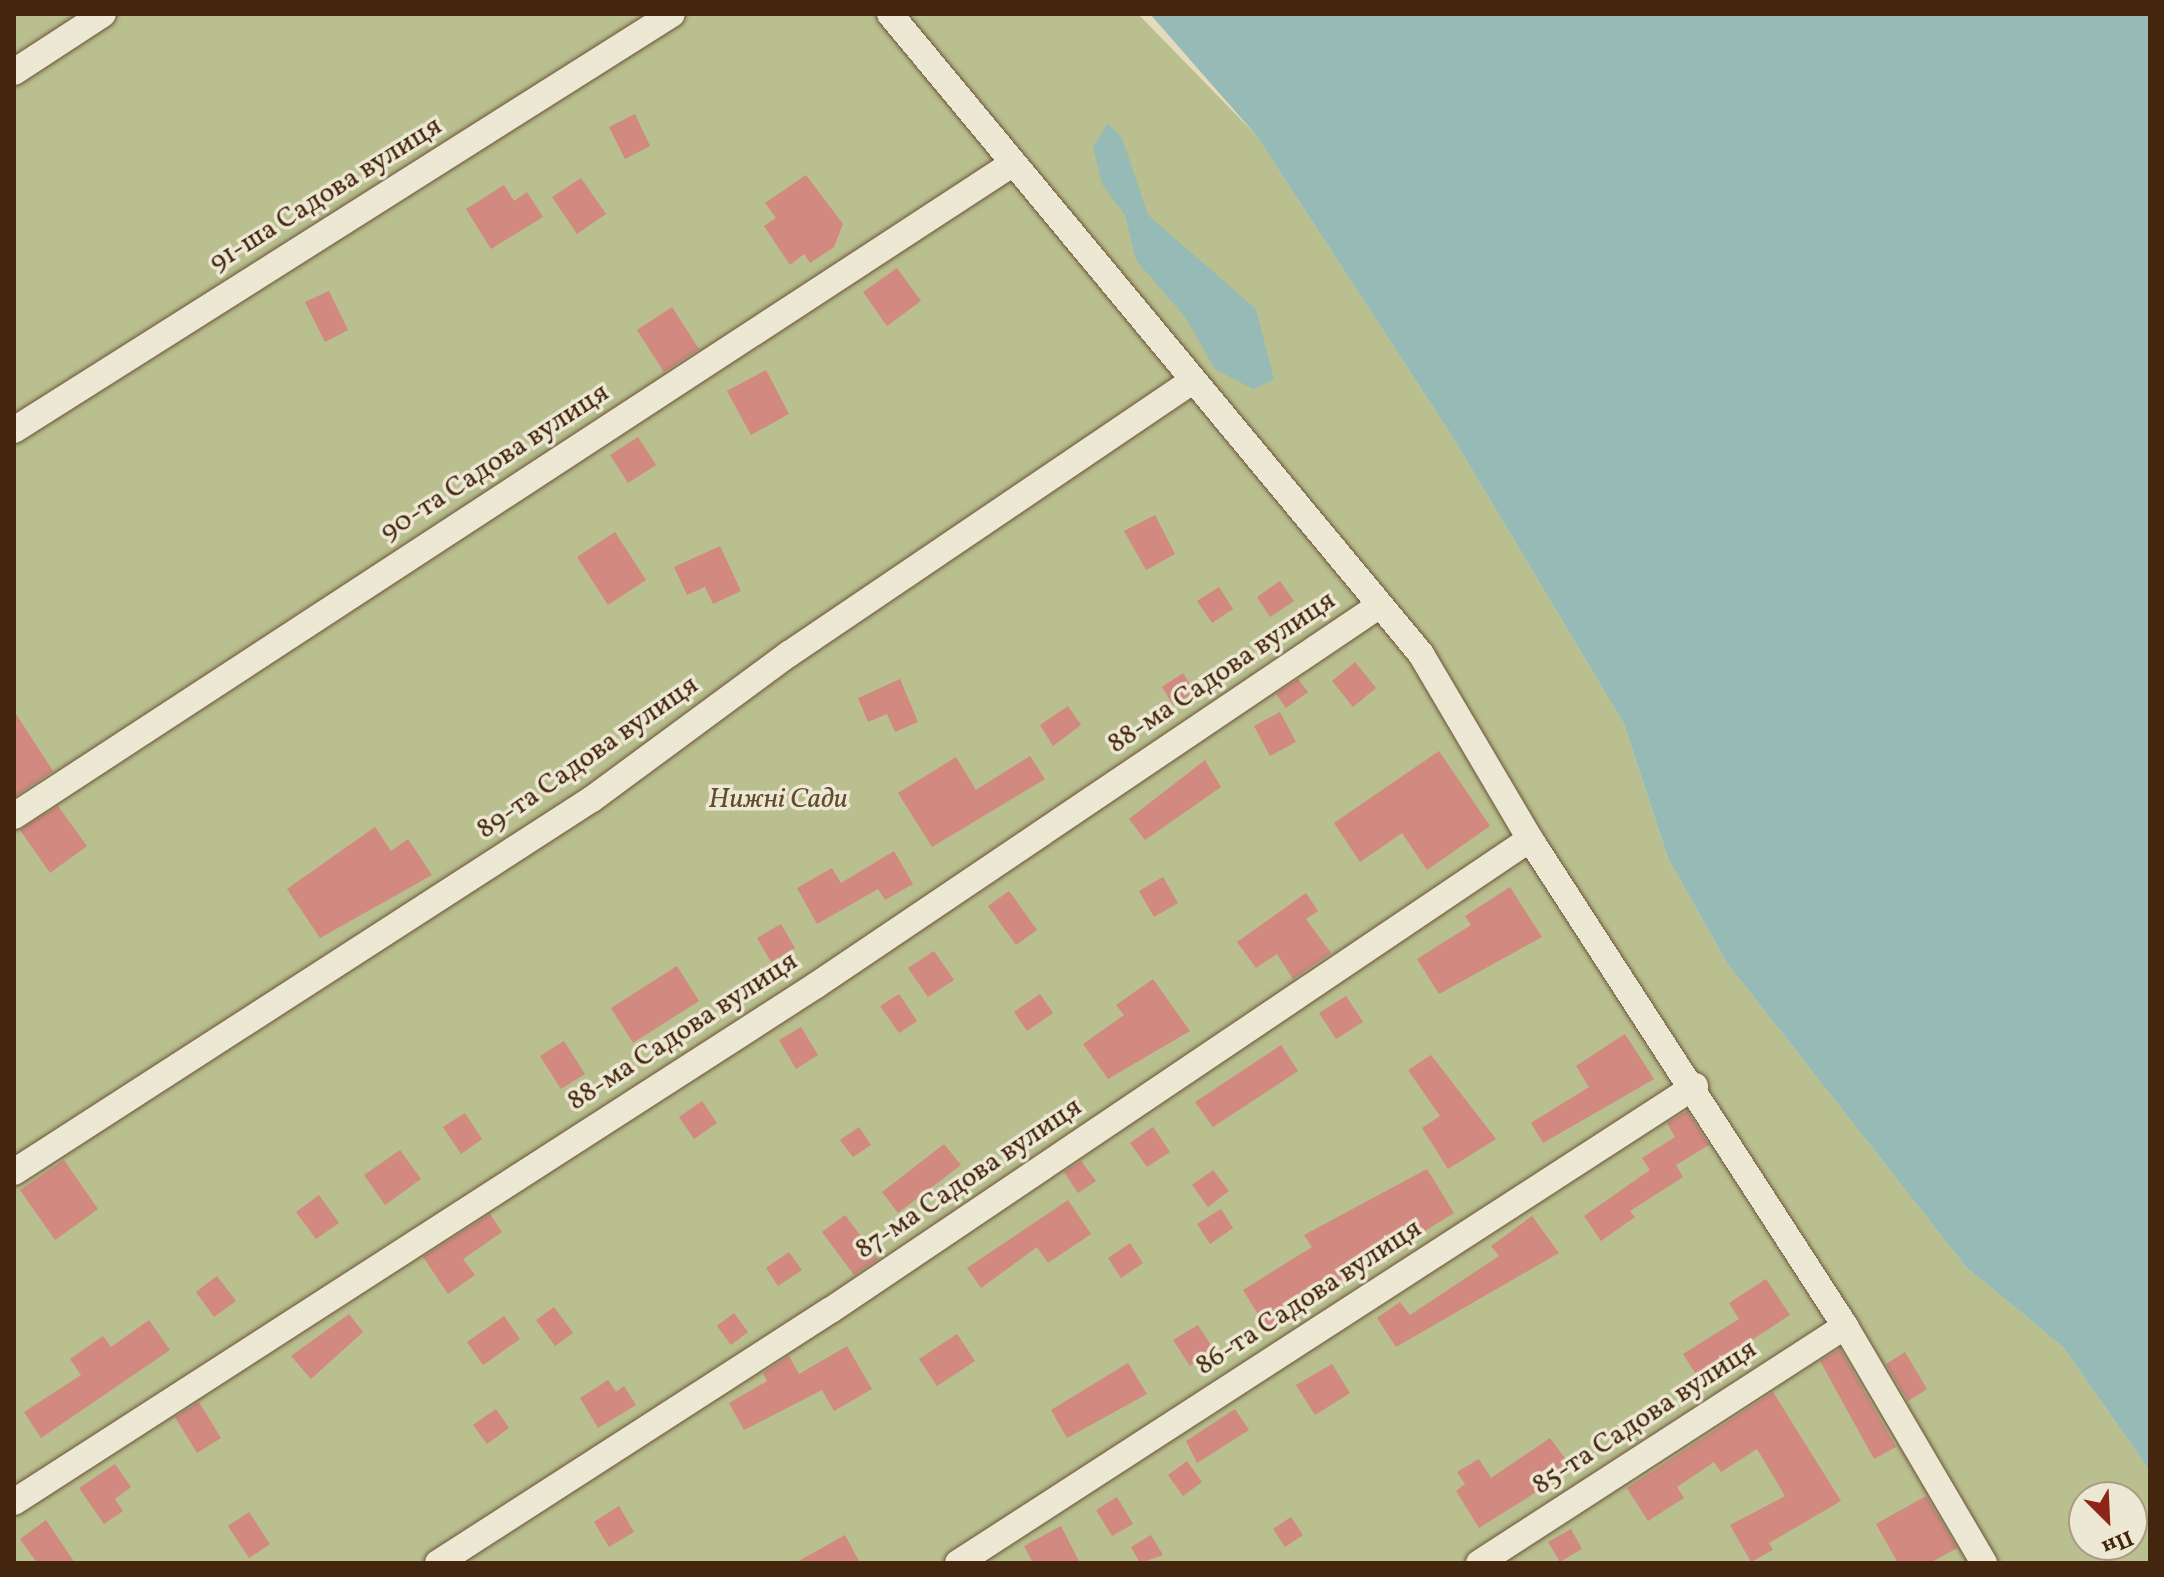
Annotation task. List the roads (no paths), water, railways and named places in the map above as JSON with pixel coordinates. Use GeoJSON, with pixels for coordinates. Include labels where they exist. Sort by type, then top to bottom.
{"type":"FeatureCollection","features":[{"type":"Feature","properties":{"kind":"street"},"geometry":{"type":"LineString","coordinates":[[14,72],[103,14]]}},
{"type":"Feature","properties":{"kind":"street","name":"91-ша Садова вулиця"},"geometry":{"type":"LineString","coordinates":[[14,430],[672,14]]}},
{"type":"Feature","properties":{"kind":"street"},"geometry":{"type":"LineString","coordinates":[[890,14],[1190,383],[1242,431],[1380,605],[1461,715],[1530,839],[1695,1086],[1845,1326],[1984,1563]]}},
{"type":"Feature","properties":{"kind":"street","name":"90-та Садова вулиця"},"geometry":{"type":"LineString","coordinates":[[14,816],[1012,164]]}},
{"type":"Feature","properties":{"kind":"street","name":"89-та Садова вулиця"},"geometry":{"type":"LineString","coordinates":[[14,1172],[592,799],[789,654],[1190,383]]}},
{"type":"Feature","properties":{"kind":"street","name":"88-ма Садова вулиця"},"geometry":{"type":"LineString","coordinates":[[14,1502],[815,986],[1380,605]]}},
{"type":"Feature","properties":{"kind":"street","name":"87-ма Садова вулиця"},"geometry":{"type":"LineString","coordinates":[[438,1563],[831,1310],[1530,839]]}},
{"type":"Feature","properties":{"kind":"street","name":"86-та Садова вулиця"},"geometry":{"type":"LineString","coordinates":[[958,1563],[1695,1086]]}},
{"type":"Feature","properties":{"kind":"street","name":"85-та Садова вулиця"},"geometry":{"type":"LineString","coordinates":[[1479,1563],[1845,1326]]}},
{"type":"Feature","properties":{"kind":"water"},"geometry":{"type":"Polygon","coordinates":[[[1150,14],[2150,14],[2150,1471],[2063,1347],[1966,1267],[1727,963],[1668,858],[1624,724],[1452,436],[1256,135],[1150,14]]]}},
{"type":"Feature","properties":{"kind":"water"},"geometry":{"type":"Polygon","coordinates":[[[1108,123],[1122,138],[1148,215],[1256,309],[1274,380],[1253,389],[1215,369],[1185,317],[1136,260],[1125,215],[1102,184],[1093,147],[1108,123]]]}},
{"type":"Feature","properties":{"kind":"park label","name":"Нижні Сади"},"geometry":{"type":"Point","coordinates":[778,800]}}]}
